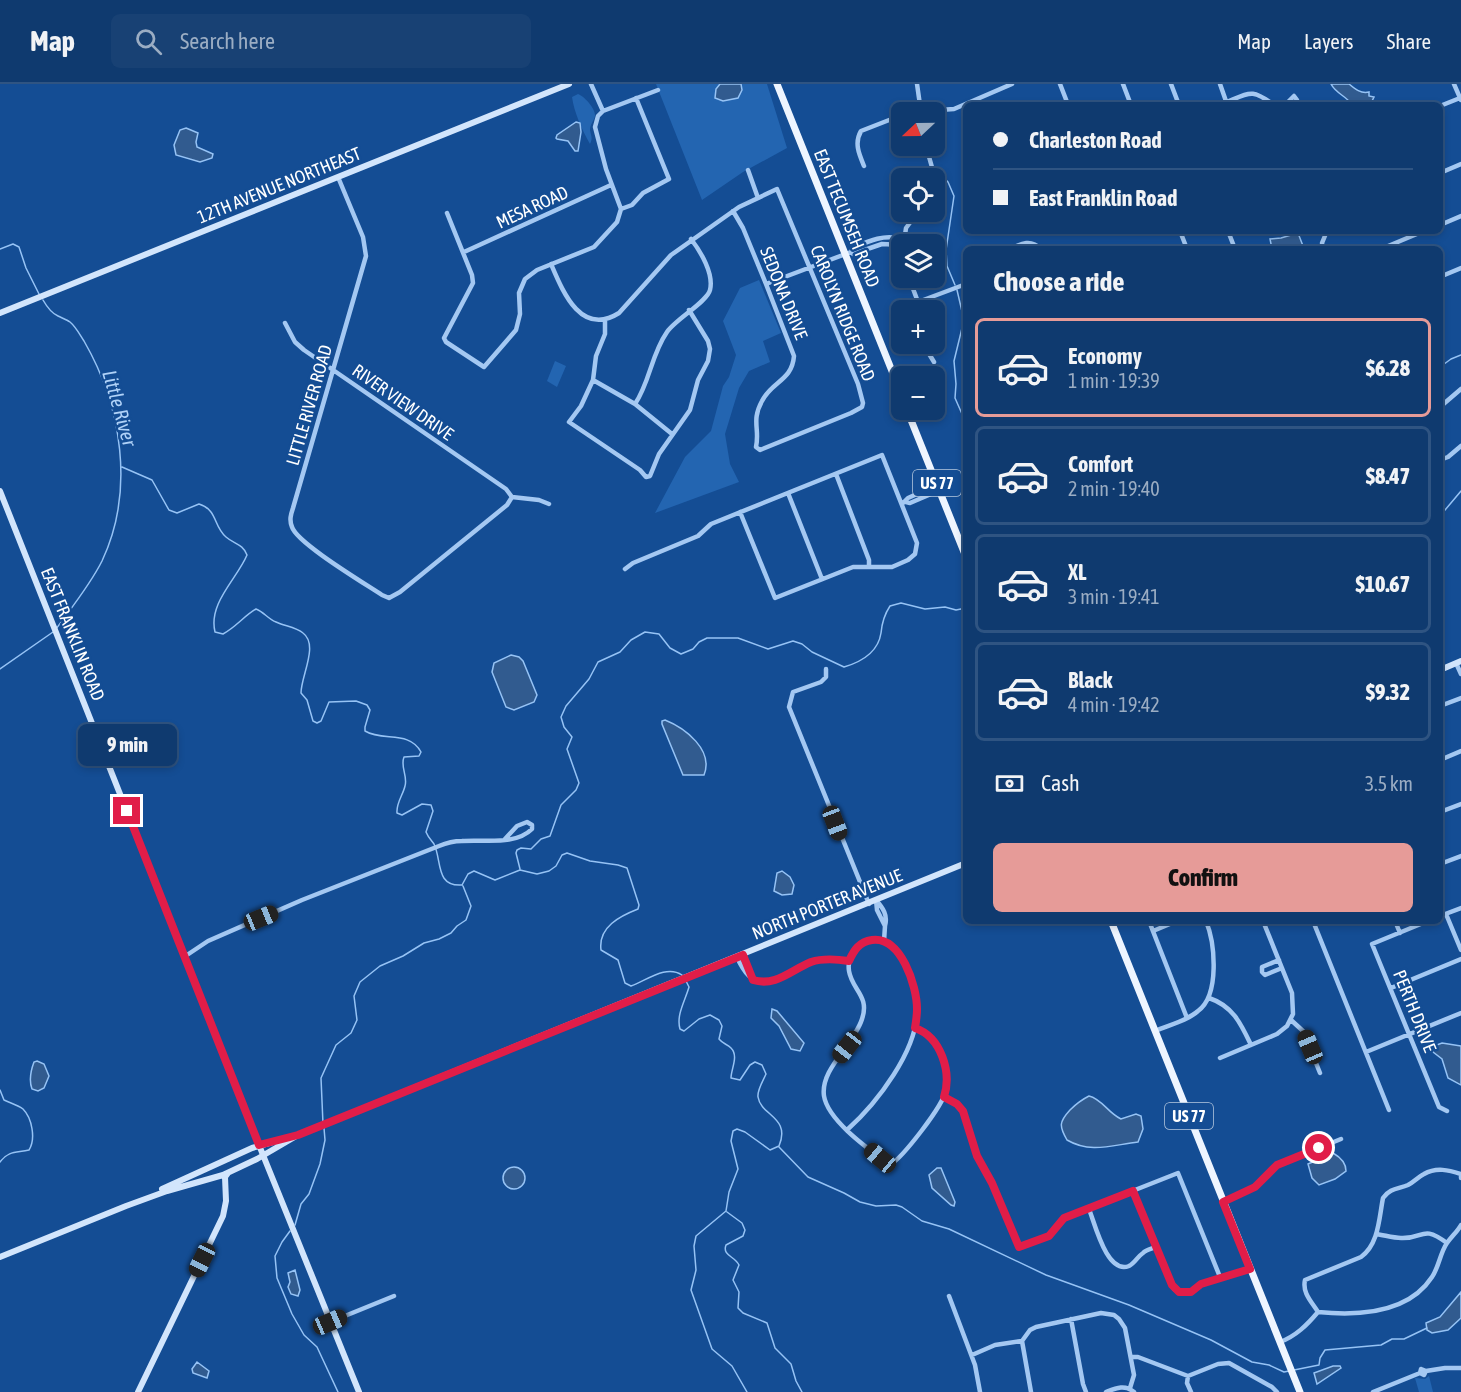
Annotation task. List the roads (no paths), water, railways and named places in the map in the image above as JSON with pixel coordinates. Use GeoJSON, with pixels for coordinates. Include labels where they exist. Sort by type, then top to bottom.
{"type":"FeatureCollection","features":[{"type":"Feature","properties":{"kind":"main road","name":"EAST TECUMSEH ROAD"},"geometry":{"type":"LineString","coordinates":[[777,84],[848,253],[891,367]]}},
{"type":"Feature","properties":{"kind":"main road","name":"US 77"},"geometry":{"type":"LineString","coordinates":[[910,420],[935,490],[963,551]]}},
{"type":"Feature","properties":{"kind":"main road","name":"US 77"},"geometry":{"type":"LineString","coordinates":[[1112,924],[1299,1389]]}},
{"type":"Feature","properties":{"kind":"street","name":"12TH AVENUE NORTHEAST"},"geometry":{"type":"LineString","coordinates":[[0,313],[569,84]]}},
{"type":"Feature","properties":{"kind":"street"},"geometry":{"type":"LineString","coordinates":[[591,84],[603,111]]}},
{"type":"Feature","properties":{"kind":"street"},"geometry":{"type":"LineString","coordinates":[[917,84],[920,102]]}},
{"type":"Feature","properties":{"kind":"street"},"geometry":{"type":"LineString","coordinates":[[970,102],[1012,84]]}},
{"type":"Feature","properties":{"kind":"street"},"geometry":{"type":"LineString","coordinates":[[1060,84],[1067,102]]}},
{"type":"Feature","properties":{"kind":"street"},"geometry":{"type":"LineString","coordinates":[[1123,84],[1130,102]]}},
{"type":"Feature","properties":{"kind":"street"},"geometry":{"type":"LineString","coordinates":[[1171,84],[1178,102]]}},
{"type":"Feature","properties":{"kind":"street"},"geometry":{"type":"LineString","coordinates":[[1220,84],[1226,102]]}},
{"type":"Feature","properties":{"kind":"street"},"geometry":{"type":"LineString","coordinates":[[1443,105],[1461,99],[1454,84]]}},
{"type":"Feature","properties":{"kind":"street"},"geometry":{"type":"LineString","coordinates":[[447,213],[464,252],[472,275],[472,283],[444,338],[446,342],[482,367],[486,367],[516,330],[520,314],[521,285],[531,274],[594,247],[617,222],[621,209],[611,185],[595,127],[598,116],[603,111],[658,90]]}},
{"type":"Feature","properties":{"kind":"street"},"geometry":{"type":"LineString","coordinates":[[1231,102],[1246,94],[1255,93],[1269,102]]}},
{"type":"Feature","properties":{"kind":"street"},"geometry":{"type":"LineString","coordinates":[[1288,102],[1294,96],[1296,102]]}},
{"type":"Feature","properties":{"kind":"street"},"geometry":{"type":"LineString","coordinates":[[621,209],[632,205],[643,194],[669,179],[636,98]]}},
{"type":"Feature","properties":{"kind":"street"},"geometry":{"type":"LineString","coordinates":[[945,110],[963,105]]}},
{"type":"Feature","properties":{"kind":"street"},"geometry":{"type":"LineString","coordinates":[[864,166],[857,146],[857,137],[861,131],[891,119]]}},
{"type":"Feature","properties":{"kind":"street"},"geometry":{"type":"LineString","coordinates":[[1443,172],[1461,164]]}},
{"type":"Feature","properties":{"kind":"street"},"geometry":{"type":"LineString","coordinates":[[551,264],[562,289],[575,309],[583,316],[605,320],[620,313],[661,264],[691,239],[733,211],[758,198],[748,170]]}},
{"type":"Feature","properties":{"kind":"street","name":"LITTLE RIVER ROAD"},"geometry":{"type":"LineString","coordinates":[[338,177],[363,237],[366,254],[293,508],[292,528],[311,546],[389,598],[400,592],[507,505],[512,497]]}},
{"type":"Feature","properties":{"kind":"street","name":"MESA ROAD"},"geometry":{"type":"LineString","coordinates":[[464,252],[611,185]]}},
{"type":"Feature","properties":{"kind":"street","name":"CAROLYN RIDGE ROAD"},"geometry":{"type":"LineString","coordinates":[[756,447],[760,450],[851,413],[863,405],[860,388],[777,189],[758,198]]}},
{"type":"Feature","properties":{"kind":"street","name":"SEDONA DRIVE"},"geometry":{"type":"LineString","coordinates":[[733,211],[766,284],[793,350],[794,359],[788,375],[772,387],[760,402],[755,420],[756,447]]}},
{"type":"Feature","properties":{"kind":"street"},"geometry":{"type":"LineString","coordinates":[[1443,224],[1461,216]]}},
{"type":"Feature","properties":{"kind":"street"},"geometry":{"type":"LineString","coordinates":[[1388,246],[1417,234]]}},
{"type":"Feature","properties":{"kind":"street"},"geometry":{"type":"LineString","coordinates":[[635,404],[645,388],[655,354],[673,324],[708,295],[711,282],[709,272],[691,239]]}},
{"type":"Feature","properties":{"kind":"street"},"geometry":{"type":"LineString","coordinates":[[1017,246],[1027,242],[1038,246]]}},
{"type":"Feature","properties":{"kind":"street"},"geometry":{"type":"LineString","coordinates":[[766,284],[848,253],[853,255],[882,244],[891,244]]}},
{"type":"Feature","properties":{"kind":"street"},"geometry":{"type":"LineString","coordinates":[[1443,276],[1461,268]]}},
{"type":"Feature","properties":{"kind":"street"},"geometry":{"type":"LineString","coordinates":[[923,300],[963,285]]}},
{"type":"Feature","properties":{"kind":"street"},"geometry":{"type":"LineString","coordinates":[[605,320],[605,334],[596,356],[593,380],[582,406],[569,421],[570,424],[636,467],[647,477],[659,454],[690,410],[695,389],[710,355],[708,341],[689,310]]}},
{"type":"Feature","properties":{"kind":"street","name":"RIVER VIEW DRIVE"},"geometry":{"type":"LineString","coordinates":[[285,323],[299,346],[506,489],[512,497]]}},
{"type":"Feature","properties":{"kind":"street"},"geometry":{"type":"LineString","coordinates":[[929,354],[934,362]]}},
{"type":"Feature","properties":{"kind":"street"},"geometry":{"type":"LineString","coordinates":[[593,380],[635,404],[672,434]]}},
{"type":"Feature","properties":{"kind":"street"},"geometry":{"type":"LineString","coordinates":[[1443,404],[1461,389]]}},
{"type":"Feature","properties":{"kind":"street"},"geometry":{"type":"LineString","coordinates":[[1443,459],[1448,458],[1461,446]]}},
{"type":"Feature","properties":{"kind":"street"},"geometry":{"type":"LineString","coordinates":[[626,569],[633,563],[698,536],[711,524],[740,512],[836,474],[882,455],[904,502],[917,543],[915,554],[892,567],[853,567],[775,598],[740,512]]}},
{"type":"Feature","properties":{"kind":"street"},"geometry":{"type":"LineString","coordinates":[[836,474],[869,560],[869,567]]}},
{"type":"Feature","properties":{"kind":"street"},"geometry":{"type":"LineString","coordinates":[[904,502],[910,503],[931,495],[935,490]]}},
{"type":"Feature","properties":{"kind":"street","name":"EAST FRANKLIN ROAD"},"geometry":{"type":"LineString","coordinates":[[0,491],[359,1392]]}},
{"type":"Feature","properties":{"kind":"street"},"geometry":{"type":"LineString","coordinates":[[788,493],[822,579]]}},
{"type":"Feature","properties":{"kind":"street"},"geometry":{"type":"LineString","coordinates":[[512,497],[539,500],[549,504]]}},
{"type":"Feature","properties":{"kind":"street"},"geometry":{"type":"LineString","coordinates":[[1443,669],[1460,662],[1461,674]]}},
{"type":"Feature","properties":{"kind":"street"},"geometry":{"type":"LineString","coordinates":[[826,669],[826,677],[821,682],[793,692],[789,707],[869,904]]}},
{"type":"Feature","properties":{"kind":"street"},"geometry":{"type":"LineString","coordinates":[[1443,705],[1461,698]]}},
{"type":"Feature","properties":{"kind":"street"},"geometry":{"type":"LineString","coordinates":[[1443,759],[1461,751]]}},
{"type":"Feature","properties":{"kind":"street"},"geometry":{"type":"LineString","coordinates":[[1443,811],[1461,804]]}},
{"type":"Feature","properties":{"kind":"street"},"geometry":{"type":"LineString","coordinates":[[184,957],[208,941],[302,900],[439,846],[457,841],[505,840],[524,836],[532,829],[532,825],[527,822],[520,825],[505,840]]}},
{"type":"Feature","properties":{"kind":"street"},"geometry":{"type":"LineString","coordinates":[[1443,863],[1461,856]]}},
{"type":"Feature","properties":{"kind":"street","name":"NORTH PORTER AVENUE"},"geometry":{"type":"LineString","coordinates":[[0,1257],[126,1206],[230,1172],[298,1135],[869,904],[963,863]]}},
{"type":"Feature","properties":{"kind":"street"},"geometry":{"type":"LineString","coordinates":[[876,900],[877,910],[885,926],[884,941]]}},
{"type":"Feature","properties":{"kind":"street"},"geometry":{"type":"LineString","coordinates":[[1443,915],[1461,908]]}},
{"type":"Feature","properties":{"kind":"street"},"geometry":{"type":"LineString","coordinates":[[1446,914],[1461,950]]}},
{"type":"Feature","properties":{"kind":"street"},"geometry":{"type":"LineString","coordinates":[[1150,924],[1187,1018]]}},
{"type":"Feature","properties":{"kind":"street"},"geometry":{"type":"LineString","coordinates":[[1153,931],[1170,924]]}},
{"type":"Feature","properties":{"kind":"street"},"geometry":{"type":"LineString","coordinates":[[1155,1031],[1187,1018],[1200,1010],[1209,998],[1214,944],[1207,924]]}},
{"type":"Feature","properties":{"kind":"street"},"geometry":{"type":"LineString","coordinates":[[1221,1058],[1281,1032],[1291,1020],[1294,1010],[1293,997],[1264,924]]}},
{"type":"Feature","properties":{"kind":"street"},"geometry":{"type":"LineString","coordinates":[[1314,924],[1389,1110]]}},
{"type":"Feature","properties":{"kind":"street"},"geometry":{"type":"LineString","coordinates":[[1396,924],[1400,933],[1421,924]]}},
{"type":"Feature","properties":{"kind":"street","name":"PERTH DRIVE"},"geometry":{"type":"LineString","coordinates":[[1400,933],[1372,944],[1439,1107],[1447,1111]]}},
{"type":"Feature","properties":{"kind":"street"},"geometry":{"type":"LineString","coordinates":[[847,1130],[870,1106],[895,1073],[915,1028],[917,1008],[908,970],[896,950],[884,941],[875,939],[862,943],[853,952],[849,961],[851,977],[861,994],[864,1010],[856,1033],[830,1068],[824,1089],[826,1103],[847,1130],[890,1165],[916,1137],[944,1097],[947,1077],[942,1055],[931,1036],[915,1028]]}},
{"type":"Feature","properties":{"kind":"street"},"geometry":{"type":"LineString","coordinates":[[740,956],[753,980],[772,982],[812,962],[825,959],[849,961]]}},
{"type":"Feature","properties":{"kind":"street"},"geometry":{"type":"LineString","coordinates":[[1391,988],[1461,959]]}},
{"type":"Feature","properties":{"kind":"street"},"geometry":{"type":"LineString","coordinates":[[1279,960],[1264,966],[1261,971],[1265,975],[1282,968]]}},
{"type":"Feature","properties":{"kind":"street"},"geometry":{"type":"LineString","coordinates":[[1209,998],[1222,1004],[1236,1016],[1251,1045]]}},
{"type":"Feature","properties":{"kind":"street"},"geometry":{"type":"LineString","coordinates":[[1365,1052],[1461,1013]]}},
{"type":"Feature","properties":{"kind":"street"},"geometry":{"type":"LineString","coordinates":[[1291,1020],[1303,1030],[1320,1073]]}},
{"type":"Feature","properties":{"kind":"street"},"geometry":{"type":"LineString","coordinates":[[944,1097],[957,1104],[963,1111],[977,1156],[992,1183],[1019,1247],[1049,1236],[1064,1218],[1178,1173],[1220,1277]]}},
{"type":"Feature","properties":{"kind":"street","name":"NORTH PORTER AVENUE"},"geometry":{"type":"LineString","coordinates":[[126,1206],[259,1145],[298,1135]]}},
{"type":"Feature","properties":{"kind":"street"},"geometry":{"type":"LineString","coordinates":[[1223,1202],[1255,1187],[1277,1165],[1341,1139]]}},
{"type":"Feature","properties":{"kind":"street"},"geometry":{"type":"LineString","coordinates":[[226,1191],[219,1171],[222,1166],[239,1154]]}},
{"type":"Feature","properties":{"kind":"street"},"geometry":{"type":"LineString","coordinates":[[1318,1312],[1307,1296],[1305,1280],[1361,1257],[1373,1245],[1383,1198],[1387,1193],[1414,1182],[1433,1170],[1443,1169],[1461,1176]]}},
{"type":"Feature","properties":{"kind":"street"},"geometry":{"type":"LineString","coordinates":[[138,1392],[223,1216],[226,1206],[225,1177],[230,1172]]}},
{"type":"Feature","properties":{"kind":"street"},"geometry":{"type":"LineString","coordinates":[[1133,1191],[1172,1285],[1179,1292],[1191,1292],[1201,1284],[1250,1269]]}},
{"type":"Feature","properties":{"kind":"street"},"geometry":{"type":"LineString","coordinates":[[1089,1209],[1107,1256],[1118,1266],[1124,1267],[1132,1264],[1141,1254],[1156,1247]]}},
{"type":"Feature","properties":{"kind":"street"},"geometry":{"type":"LineString","coordinates":[[1318,1312],[1371,1313],[1407,1300],[1431,1280],[1447,1243],[1461,1225]]}},
{"type":"Feature","properties":{"kind":"street"},"geometry":{"type":"LineString","coordinates":[[1376,1234],[1402,1238],[1423,1233],[1435,1234],[1447,1243]]}},
{"type":"Feature","properties":{"kind":"street"},"geometry":{"type":"LineString","coordinates":[[330,1322],[394,1296]]}},
{"type":"Feature","properties":{"kind":"street"},"geometry":{"type":"LineString","coordinates":[[949,1296],[972,1355],[980,1392]]}},
{"type":"Feature","properties":{"kind":"street"},"geometry":{"type":"LineString","coordinates":[[1280,1342],[1306,1327],[1318,1312]]}},
{"type":"Feature","properties":{"kind":"street"},"geometry":{"type":"LineString","coordinates":[[972,1355],[995,1345],[1022,1341],[1030,1330],[1036,1327],[1105,1313],[1114,1315],[1125,1328],[1134,1375],[1132,1390],[1117,1387],[1106,1392]]}},
{"type":"Feature","properties":{"kind":"street"},"geometry":{"type":"LineString","coordinates":[[1071,1319],[1086,1392]]}},
{"type":"Feature","properties":{"kind":"street"},"geometry":{"type":"LineString","coordinates":[[1022,1341],[1031,1392]]}},
{"type":"Feature","properties":{"kind":"street"},"geometry":{"type":"LineString","coordinates":[[1131,1357],[1138,1357],[1188,1376],[1218,1364],[1229,1363],[1277,1392]]}},
{"type":"Feature","properties":{"kind":"street"},"geometry":{"type":"LineString","coordinates":[[1373,1392],[1420,1372],[1424,1375],[1426,1371],[1461,1368]]}},
{"type":"Feature","properties":{"kind":"street"},"geometry":{"type":"LineString","coordinates":[[1188,1376],[1187,1383],[1191,1392]]}},
{"type":"Feature","properties":{"kind":"waterway"},"geometry":{"type":"LineString","coordinates":[[945,179],[954,196],[946,250],[947,266],[955,285]]}},
{"type":"Feature","properties":{"kind":"waterway","name":"Little River"},"geometry":{"type":"LineString","coordinates":[[0,249],[13,244],[19,247],[26,268],[40,296]]}},
{"type":"Feature","properties":{"kind":"waterway"},"geometry":{"type":"LineString","coordinates":[[957,290],[963,316]]}},
{"type":"Feature","properties":{"kind":"waterway","name":"Little River"},"geometry":{"type":"LineString","coordinates":[[43,300],[53,313],[70,322],[84,341],[107,393],[120,450],[121,478],[112,534],[97,570],[56,629]]}},
{"type":"Feature","properties":{"kind":"waterway"},"geometry":{"type":"LineString","coordinates":[[963,324],[954,361],[955,398],[963,416]]}},
{"type":"Feature","properties":{"kind":"waterway"},"geometry":{"type":"LineString","coordinates":[[1443,365],[1461,355]]}},
{"type":"Feature","properties":{"kind":"waterway","name":"Little River"},"geometry":{"type":"LineString","coordinates":[[122,467],[152,480],[169,510],[177,513],[199,504],[205,507],[212,514],[222,533],[245,551],[247,555],[219,601],[214,621],[215,632],[223,634],[256,609],[273,621],[300,631],[308,638],[309,645],[301,693],[307,700],[313,721],[317,723],[321,721],[329,702],[356,701],[367,705],[370,710],[365,731],[380,736],[403,739],[416,745],[421,752],[419,756],[404,757],[406,782],[397,813],[402,815],[422,804],[431,805],[433,811],[426,832],[434,844],[443,877],[447,882],[462,885]]}},
{"type":"Feature","properties":{"kind":"waterway"},"geometry":{"type":"LineString","coordinates":[[1443,512],[1461,491]]}},
{"type":"Feature","properties":{"kind":"waterway"},"geometry":{"type":"LineString","coordinates":[[520,869],[517,850],[531,849],[541,839],[550,836],[561,805],[576,790],[579,783],[567,749],[572,737],[564,727],[561,717],[566,706],[589,679],[598,662],[620,652],[631,640],[645,632],[659,634],[670,648],[681,654],[693,649],[707,638],[738,638],[768,649],[793,641],[844,667],[868,656],[876,646],[890,606],[901,603],[925,609],[963,609]]}},
{"type":"Feature","properties":{"kind":"waterway"},"geometry":{"type":"LineString","coordinates":[[0,669],[53,632]]}},
{"type":"Feature","properties":{"kind":"waterway","name":"Little River"},"geometry":{"type":"LineString","coordinates":[[462,885],[468,874],[474,871],[495,880],[520,870],[537,874],[549,871],[556,866],[562,855],[567,853],[590,861],[627,868],[639,905],[638,909],[624,915],[607,929],[603,935],[601,950],[618,960],[625,983],[631,986],[663,972],[676,972],[682,975]]}},
{"type":"Feature","properties":{"kind":"waterway"},"geometry":{"type":"LineString","coordinates":[[323,1124],[321,1078],[336,1045],[351,1033],[357,1020],[354,996],[360,982],[380,966],[424,943],[451,933],[466,920],[471,906],[463,886]]}},
{"type":"Feature","properties":{"kind":"waterway","name":"Little River"},"geometry":{"type":"LineString","coordinates":[[685,979],[689,987],[680,1013],[680,1029],[684,1031],[699,1019],[710,1015],[719,1020],[722,1026],[719,1039],[731,1048],[734,1055],[731,1078],[740,1080],[750,1065],[755,1062],[762,1065],[766,1074],[759,1088],[758,1097],[764,1109],[781,1129],[782,1136],[779,1146],[770,1150],[745,1132],[737,1129],[733,1131],[731,1141],[738,1169],[729,1192],[726,1211]]}},
{"type":"Feature","properties":{"kind":"waterway"},"geometry":{"type":"LineString","coordinates":[[0,1090],[4,1100],[23,1109],[26,1113],[33,1135],[29,1150],[10,1154],[0,1162]]}},
{"type":"Feature","properties":{"kind":"waterway"},"geometry":{"type":"LineString","coordinates":[[295,1225],[301,1204],[309,1194],[320,1164],[325,1140],[324,1128]]}},
{"type":"Feature","properties":{"kind":"waterway"},"geometry":{"type":"LineString","coordinates":[[779,1147],[808,1177],[860,1202],[876,1206],[902,1207],[922,1221],[949,1229],[1046,1275],[1129,1305],[1211,1340],[1252,1362],[1269,1365],[1284,1372],[1289,1371]]}},
{"type":"Feature","properties":{"kind":"waterway"},"geometry":{"type":"LineString","coordinates":[[726,1211],[696,1236],[694,1246],[696,1270],[691,1290],[712,1349],[732,1366],[747,1392]]}},
{"type":"Feature","properties":{"kind":"waterway","name":"Little River"},"geometry":{"type":"LineString","coordinates":[[727,1212],[742,1223],[745,1230],[743,1236],[726,1245],[725,1249],[739,1265],[733,1280],[739,1292],[738,1308],[743,1313],[767,1323],[775,1348],[791,1364],[802,1392]]}},
{"type":"Feature","properties":{"kind":"waterway"},"geometry":{"type":"LineString","coordinates":[[290,1231],[275,1256],[277,1278],[292,1314],[304,1335],[317,1347],[338,1392]]}},
{"type":"Feature","properties":{"kind":"waterway"},"geometry":{"type":"LineString","coordinates":[[1294,1370],[1319,1365],[1325,1350],[1381,1345],[1392,1339],[1404,1339],[1427,1328]]}}]}
